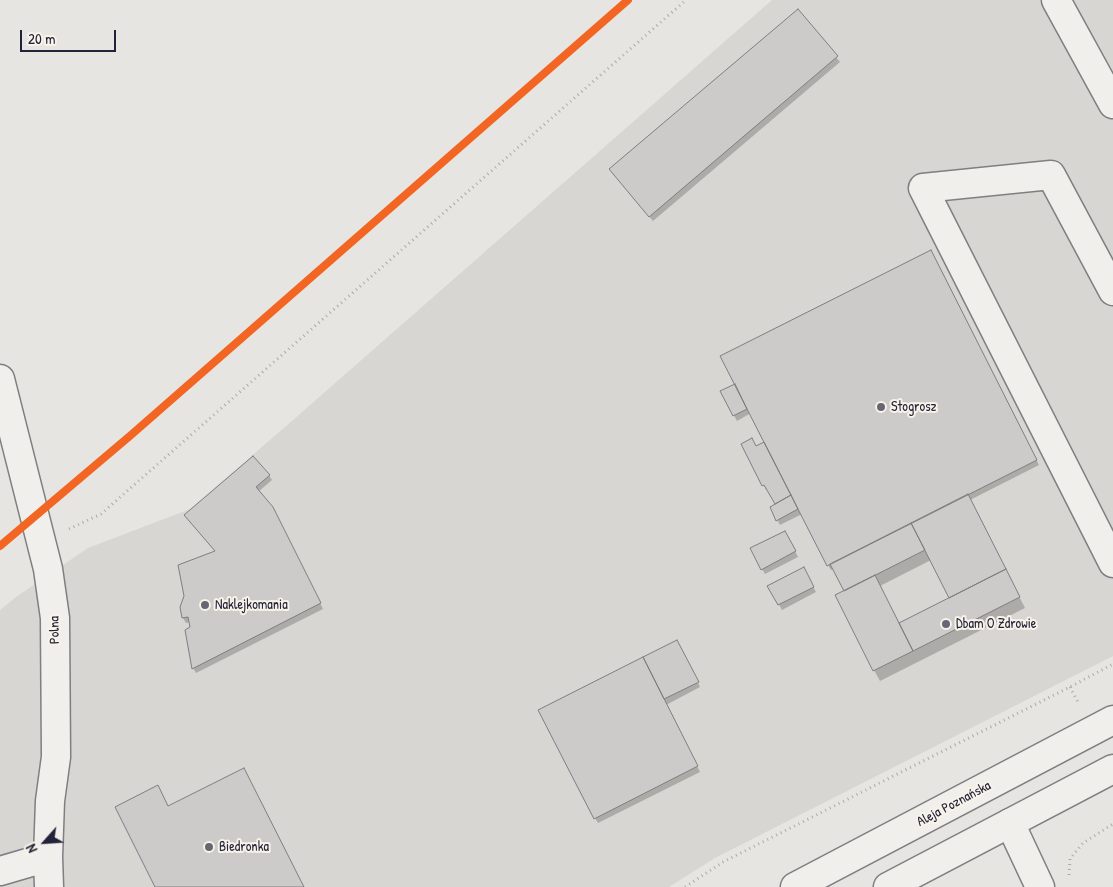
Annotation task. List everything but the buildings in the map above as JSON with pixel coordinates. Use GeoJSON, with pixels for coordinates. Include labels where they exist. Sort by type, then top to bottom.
{"type":"FeatureCollection","features":[{"type":"Feature","properties":{"kind":"main road"},"geometry":{"type":"LineString","coordinates":[[1056,0],[1113,104]]}},
{"type":"Feature","properties":{"kind":"main road"},"geometry":{"type":"LineString","coordinates":[[1113,291],[1051,175],[923,188],[1113,563]]}},
{"type":"Feature","properties":{"kind":"main road","name":"Polna"},"geometry":{"type":"LineString","coordinates":[[0,379],[50,577],[56,618],[56,757],[50,801],[49,887]]}},
{"type":"Feature","properties":{"kind":"main road","name":"Aleja Poznańska"},"geometry":{"type":"LineString","coordinates":[[795,887],[1113,720]]}},
{"type":"Feature","properties":{"kind":"main road"},"geometry":{"type":"LineString","coordinates":[[888,887],[1113,769]]}},
{"type":"Feature","properties":{"kind":"main road"},"geometry":{"type":"LineString","coordinates":[[1010,823],[1040,887]]}},
{"type":"Feature","properties":{"kind":"main road"},"geometry":{"type":"LineString","coordinates":[[0,871],[48,856]]}},
{"type":"Feature","properties":{"kind":"path"},"geometry":{"type":"LineString","coordinates":[[40,535],[73,528],[101,514],[686,0]]}},
{"type":"Feature","properties":{"kind":"path"},"geometry":{"type":"LineString","coordinates":[[685,887],[723,862],[1113,664]]}},
{"type":"Feature","properties":{"kind":"path"},"geometry":{"type":"LineString","coordinates":[[1069,880],[1070,859],[1083,843],[1113,824]]}},
{"type":"Feature","properties":{"kind":"shaded area"},"geometry":{"type":"Polygon","coordinates":[[[772,0],[1113,0],[1113,656],[715,858],[669,887],[0,887],[0,610],[88,548],[190,509],[772,0]]]}},
{"type":"Feature","properties":{"kind":"transit line"},"geometry":{"type":"LineString","coordinates":[[0,546],[131,435],[628,0]]}},
{"type":"Feature","properties":{"kind":"place","name":"Stogrosz"},"geometry":{"type":"Point","coordinates":[881,407]}},
{"type":"Feature","properties":{"kind":"place","name":"Naklejkomania"},"geometry":{"type":"Point","coordinates":[205,605]}},
{"type":"Feature","properties":{"kind":"place","name":"Dbam O Zdrowie"},"geometry":{"type":"Point","coordinates":[946,624]}},
{"type":"Feature","properties":{"kind":"place","name":"Biedronka"},"geometry":{"type":"Point","coordinates":[209,847]}}]}
